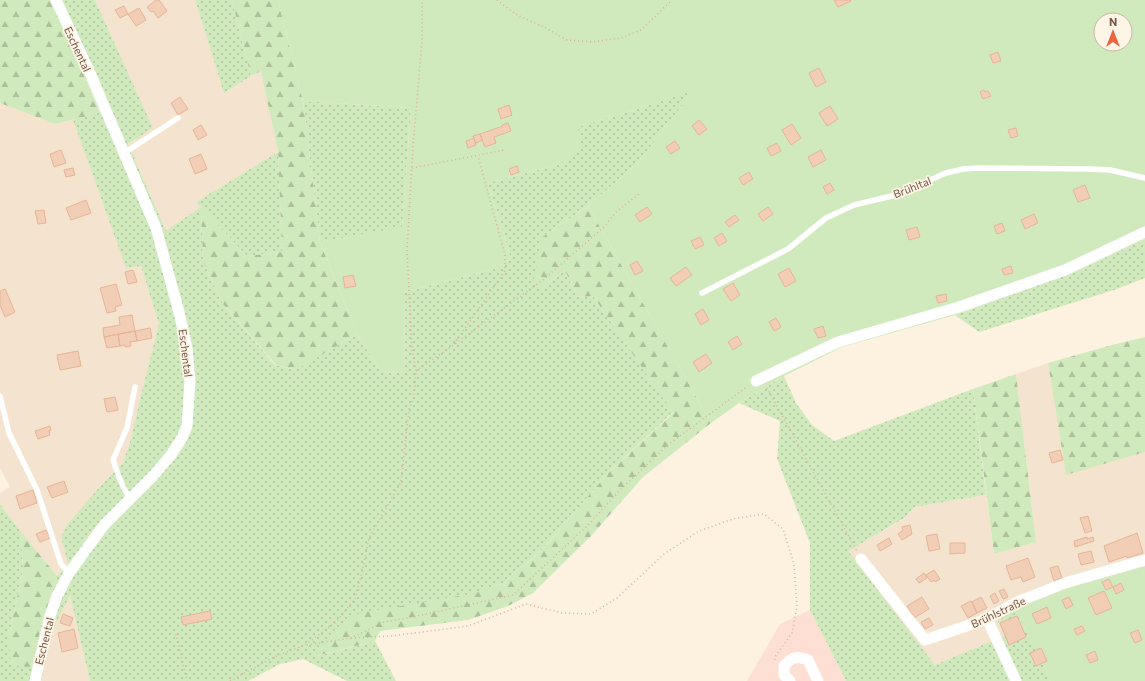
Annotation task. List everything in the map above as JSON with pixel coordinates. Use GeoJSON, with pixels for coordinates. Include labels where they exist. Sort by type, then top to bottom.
{"type":"FeatureCollection","features":[{"type":"Feature","properties":{"kind":"street","name":"Eschental"},"geometry":{"type":"LineString","coordinates":[[35,681],[50,616],[57,596],[69,573],[104,525],[153,476],[171,455],[182,438],[187,426],[189,373],[184,334],[156,228],[90,73],[56,0]]}},
{"type":"Feature","properties":{"kind":"street"},"geometry":{"type":"LineString","coordinates":[[759,379],[838,342],[959,307],[1065,270],[1145,232]]}},
{"type":"Feature","properties":{"kind":"street","name":"Brühlstraße"},"geometry":{"type":"LineString","coordinates":[[861,559],[925,640],[987,619],[1017,602],[1065,583],[1145,560]]}},
{"type":"Feature","properties":{"kind":"street"},"geometry":{"type":"LineString","coordinates":[[987,619],[1016,681]]}},
{"type":"Feature","properties":{"kind":"street"},"geometry":{"type":"LineString","coordinates":[[790,681],[784,675],[784,666],[790,659],[799,657],[808,660],[818,681]]}},
{"type":"Feature","properties":{"kind":"lane"},"geometry":{"type":"LineString","coordinates":[[124,153],[178,118]]}},
{"type":"Feature","properties":{"kind":"lane","name":"Brühltal"},"geometry":{"type":"LineString","coordinates":[[702,293],[788,249],[826,218],[854,205],[896,195],[946,173],[962,169],[979,168],[1089,169],[1110,170],[1145,178]]}},
{"type":"Feature","properties":{"kind":"lane"},"geometry":{"type":"LineString","coordinates":[[130,498],[121,482],[114,460],[127,428],[135,387]]}},
{"type":"Feature","properties":{"kind":"lane"},"geometry":{"type":"LineString","coordinates":[[0,396],[9,433],[37,490],[61,564],[69,573]]}},
{"type":"Feature","properties":{"kind":"path"},"geometry":{"type":"LineString","coordinates":[[230,681],[274,658],[305,645],[336,622],[355,599],[369,538],[401,482],[409,409],[414,398],[416,371],[412,350],[407,251],[422,40],[422,0]]}},
{"type":"Feature","properties":{"kind":"path"},"geometry":{"type":"LineString","coordinates":[[497,0],[517,15],[544,27],[567,40],[592,42],[621,38],[641,30],[672,0]]}},
{"type":"Feature","properties":{"kind":"path"},"geometry":{"type":"LineString","coordinates":[[412,168],[505,150]]}},
{"type":"Feature","properties":{"kind":"path"},"geometry":{"type":"LineString","coordinates":[[452,346],[504,271],[505,255],[478,156]]}},
{"type":"Feature","properties":{"kind":"path"},"geometry":{"type":"LineString","coordinates":[[416,371],[544,279],[603,228],[617,211],[639,194]]}},
{"type":"Feature","properties":{"kind":"path"},"geometry":{"type":"LineString","coordinates":[[351,638],[384,622],[513,595],[588,525],[621,489],[669,444],[759,379],[861,559]]}},
{"type":"Feature","properties":{"kind":"path"},"geometry":{"type":"LineString","coordinates":[[305,645],[351,638],[391,636],[468,626],[526,604],[562,612],[591,614],[617,598],[664,554],[699,530],[733,519],[764,514],[783,529],[794,564],[797,606],[792,632],[775,657],[773,664]]}},
{"type":"Feature","properties":{"kind":"path"},"geometry":{"type":"LineString","coordinates":[[176,634],[187,681]]}},
{"type":"Feature","properties":{"kind":"shaded area"},"geometry":{"type":"Polygon","coordinates":[[[95,0],[195,0],[224,93],[261,70],[278,152],[196,202],[201,207],[166,232],[128,144],[153,128],[95,0]]]}},
{"type":"Feature","properties":{"kind":"shaded area"},"geometry":{"type":"Polygon","coordinates":[[[0,103],[55,124],[73,120],[126,268],[141,266],[159,324],[131,439],[123,463],[98,489],[61,537],[68,564],[57,576],[0,504],[0,493],[10,487],[0,468],[0,103]]]}},
{"type":"Feature","properties":{"kind":"shaded area"},"geometry":{"type":"Polygon","coordinates":[[[1048,363],[1066,474],[1145,452],[1145,566],[1004,636],[935,665],[847,551],[906,518],[914,507],[986,495],[994,554],[1036,542],[1016,374],[1048,363]]]}},
{"type":"Feature","properties":{"kind":"shaded area"},"geometry":{"type":"Polygon","coordinates":[[[70,594],[90,681],[41,681],[53,629],[70,594]]]}},
{"type":"Feature","properties":{"kind":"shaded area"},"geometry":{"type":"Polygon","coordinates":[[[810,610],[846,681],[747,681],[780,624],[810,610]]]}},
{"type":"Feature","properties":{"kind":"green space"},"geometry":{"type":"Polygon","coordinates":[[[0,0],[54,0],[100,113],[55,124],[0,103],[0,0]]]}},
{"type":"Feature","properties":{"kind":"green space"},"geometry":{"type":"Polygon","coordinates":[[[54,0],[95,0],[153,128],[128,144],[166,231],[201,207],[196,202],[278,152],[282,252],[247,256],[201,208],[203,261],[223,304],[275,365],[295,370],[357,334],[381,372],[405,373],[404,292],[494,269],[511,258],[488,183],[560,164],[577,127],[694,90],[638,163],[588,206],[541,238],[543,287],[565,270],[577,297],[593,296],[673,412],[610,471],[542,550],[503,583],[317,656],[375,641],[396,681],[347,681],[303,659],[280,664],[248,681],[90,681],[70,595],[53,629],[41,681],[0,681],[0,504],[21,532],[23,570],[9,635],[32,667],[41,626],[57,576],[68,564],[61,537],[67,525],[123,463],[131,439],[159,324],[141,266],[126,268],[73,120],[100,112],[69,40],[54,0]]]}},
{"type":"Feature","properties":{"kind":"green space"},"geometry":{"type":"Polygon","coordinates":[[[195,0],[232,0],[251,76],[224,93],[195,0]]]}},
{"type":"Feature","properties":{"kind":"green space"},"geometry":{"type":"Polygon","coordinates":[[[232,0],[278,0],[303,101],[320,242],[357,334],[296,370],[276,365],[223,304],[203,261],[201,207],[247,256],[282,252],[278,152],[261,71],[251,76],[232,0]]]}},
{"type":"Feature","properties":{"kind":"green space"},"geometry":{"type":"Polygon","coordinates":[[[278,0],[1145,0],[1145,239],[1075,272],[955,315],[842,347],[784,376],[739,403],[711,423],[588,206],[638,163],[693,91],[578,127],[580,149],[560,164],[488,183],[511,258],[494,269],[404,292],[405,373],[381,372],[357,334],[320,242],[402,227],[411,108],[303,101],[278,0]]]}},
{"type":"Feature","properties":{"kind":"green space"},"geometry":{"type":"Polygon","coordinates":[[[303,101],[411,108],[402,228],[320,242],[303,101]]]}},
{"type":"Feature","properties":{"kind":"green space"},"geometry":{"type":"Polygon","coordinates":[[[588,206],[711,423],[643,477],[591,536],[533,593],[508,606],[468,620],[380,631],[375,641],[316,656],[332,632],[360,613],[476,593],[503,583],[542,550],[610,471],[673,413],[593,296],[577,297],[565,270],[542,288],[534,279],[541,238],[588,206]]]}},
{"type":"Feature","properties":{"kind":"green space"},"geometry":{"type":"Polygon","coordinates":[[[1145,239],[1145,278],[1114,290],[979,332],[955,315],[1075,272],[1145,239]]]}},
{"type":"Feature","properties":{"kind":"green space"},"geometry":{"type":"Polygon","coordinates":[[[1145,337],[1145,452],[1066,475],[1048,363],[1145,337]]]}},
{"type":"Feature","properties":{"kind":"green space"},"geometry":{"type":"Polygon","coordinates":[[[1016,374],[1036,542],[994,554],[973,389],[1016,374]]]}},
{"type":"Feature","properties":{"kind":"green space"},"geometry":{"type":"Polygon","coordinates":[[[784,376],[796,403],[812,425],[834,441],[973,389],[986,495],[914,507],[906,517],[848,551],[935,665],[1004,636],[998,621],[1015,609],[1051,681],[846,681],[810,610],[810,543],[777,459],[780,421],[739,403],[784,376]]]}},
{"type":"Feature","properties":{"kind":"green space"},"geometry":{"type":"Polygon","coordinates":[[[21,532],[57,576],[41,626],[32,667],[10,665],[9,635],[23,570],[21,532]]]}},
{"type":"Feature","properties":{"kind":"green space"},"geometry":{"type":"Polygon","coordinates":[[[1145,566],[1145,681],[1051,681],[1015,609],[1070,587],[1145,566]]]}},
{"type":"Feature","properties":{"kind":"building"},"geometry":{"type":"Polygon","coordinates":[[[156,0],[159,0],[167,11],[158,18],[153,11],[151,12],[147,7],[156,0]]]}},
{"type":"Feature","properties":{"kind":"building"},"geometry":{"type":"Polygon","coordinates":[[[834,0],[850,0],[851,1],[838,7],[834,0]]]}},
{"type":"Feature","properties":{"kind":"building"},"geometry":{"type":"Polygon","coordinates":[[[124,6],[128,14],[120,18],[115,10],[124,6]]]}},
{"type":"Feature","properties":{"kind":"building"},"geometry":{"type":"Polygon","coordinates":[[[139,8],[146,20],[136,26],[128,14],[139,8]]]}},
{"type":"Feature","properties":{"kind":"building"},"geometry":{"type":"Polygon","coordinates":[[[998,52],[1001,61],[993,63],[990,55],[998,52]]]}},
{"type":"Feature","properties":{"kind":"building"},"geometry":{"type":"Polygon","coordinates":[[[819,68],[826,82],[816,87],[809,73],[819,68]]]}},
{"type":"Feature","properties":{"kind":"building"},"geometry":{"type":"Polygon","coordinates":[[[984,90],[985,92],[988,91],[991,96],[983,99],[980,92],[984,90]]]}},
{"type":"Feature","properties":{"kind":"building"},"geometry":{"type":"Polygon","coordinates":[[[180,97],[188,109],[178,115],[171,103],[180,97]]]}},
{"type":"Feature","properties":{"kind":"building"},"geometry":{"type":"Polygon","coordinates":[[[509,105],[512,115],[501,119],[498,109],[509,105]]]}},
{"type":"Feature","properties":{"kind":"building"},"geometry":{"type":"Polygon","coordinates":[[[830,106],[838,119],[827,126],[819,113],[830,106]]]}},
{"type":"Feature","properties":{"kind":"building"},"geometry":{"type":"Polygon","coordinates":[[[699,120],[707,129],[699,135],[692,126],[699,120]]]}},
{"type":"Feature","properties":{"kind":"building"},"geometry":{"type":"Polygon","coordinates":[[[508,123],[511,131],[494,137],[496,143],[485,147],[480,134],[508,123]]]}},
{"type":"Feature","properties":{"kind":"building"},"geometry":{"type":"Polygon","coordinates":[[[792,124],[801,138],[791,145],[782,130],[792,124]]]}},
{"type":"Feature","properties":{"kind":"building"},"geometry":{"type":"Polygon","coordinates":[[[201,125],[207,135],[198,140],[193,130],[201,125]]]}},
{"type":"Feature","properties":{"kind":"building"},"geometry":{"type":"Polygon","coordinates":[[[1016,128],[1018,136],[1011,138],[1008,130],[1016,128]]]}},
{"type":"Feature","properties":{"kind":"building"},"geometry":{"type":"Polygon","coordinates":[[[480,134],[482,140],[476,143],[473,136],[480,134]]]}},
{"type":"Feature","properties":{"kind":"building"},"geometry":{"type":"Polygon","coordinates":[[[474,138],[476,145],[468,148],[466,141],[474,138]]]}},
{"type":"Feature","properties":{"kind":"building"},"geometry":{"type":"Polygon","coordinates":[[[675,141],[680,148],[671,154],[666,147],[675,141]]]}},
{"type":"Feature","properties":{"kind":"building"},"geometry":{"type":"Polygon","coordinates":[[[777,143],[781,151],[771,156],[767,148],[777,143]]]}},
{"type":"Feature","properties":{"kind":"building"},"geometry":{"type":"Polygon","coordinates":[[[61,150],[66,163],[54,167],[50,154],[61,150]]]}},
{"type":"Feature","properties":{"kind":"building"},"geometry":{"type":"Polygon","coordinates":[[[821,150],[826,160],[813,167],[808,157],[821,150]]]}},
{"type":"Feature","properties":{"kind":"building"},"geometry":{"type":"Polygon","coordinates":[[[201,154],[207,169],[195,174],[189,159],[201,154]]]}},
{"type":"Feature","properties":{"kind":"building"},"geometry":{"type":"Polygon","coordinates":[[[517,166],[519,172],[511,175],[509,169],[517,166]]]}},
{"type":"Feature","properties":{"kind":"building"},"geometry":{"type":"Polygon","coordinates":[[[73,168],[75,175],[66,177],[64,170],[73,168]]]}},
{"type":"Feature","properties":{"kind":"building"},"geometry":{"type":"Polygon","coordinates":[[[749,172],[753,179],[743,185],[739,178],[749,172]]]}},
{"type":"Feature","properties":{"kind":"building"},"geometry":{"type":"Polygon","coordinates":[[[830,183],[834,190],[827,194],[823,187],[830,183]]]}},
{"type":"Feature","properties":{"kind":"building"},"geometry":{"type":"Polygon","coordinates":[[[1085,185],[1090,198],[1078,202],[1073,190],[1085,185]]]}},
{"type":"Feature","properties":{"kind":"building"},"geometry":{"type":"Polygon","coordinates":[[[86,200],[91,213],[71,220],[66,208],[86,200]]]}},
{"type":"Feature","properties":{"kind":"building"},"geometry":{"type":"Polygon","coordinates":[[[647,207],[652,214],[640,222],[635,215],[647,207]]]}},
{"type":"Feature","properties":{"kind":"building"},"geometry":{"type":"Polygon","coordinates":[[[768,207],[773,214],[763,221],[758,214],[768,207]]]}},
{"type":"Feature","properties":{"kind":"building"},"geometry":{"type":"Polygon","coordinates":[[[44,210],[46,223],[38,224],[35,211],[44,210]]]}},
{"type":"Feature","properties":{"kind":"building"},"geometry":{"type":"Polygon","coordinates":[[[1034,214],[1038,223],[1025,229],[1021,220],[1034,214]]]}},
{"type":"Feature","properties":{"kind":"building"},"geometry":{"type":"Polygon","coordinates":[[[735,215],[739,220],[729,227],[725,222],[735,215]]]}},
{"type":"Feature","properties":{"kind":"building"},"geometry":{"type":"Polygon","coordinates":[[[1002,223],[1005,231],[997,234],[994,226],[1002,223]]]}},
{"type":"Feature","properties":{"kind":"building"},"geometry":{"type":"Polygon","coordinates":[[[917,227],[920,237],[909,240],[906,230],[917,227]]]}},
{"type":"Feature","properties":{"kind":"building"},"geometry":{"type":"Polygon","coordinates":[[[722,233],[727,241],[719,246],[714,238],[722,233]]]}},
{"type":"Feature","properties":{"kind":"building"},"geometry":{"type":"Polygon","coordinates":[[[700,237],[704,245],[695,249],[691,241],[700,237]]]}},
{"type":"Feature","properties":{"kind":"building"},"geometry":{"type":"Polygon","coordinates":[[[637,261],[643,271],[635,275],[630,265],[637,261]]]}},
{"type":"Feature","properties":{"kind":"building"},"geometry":{"type":"Polygon","coordinates":[[[1011,266],[1013,273],[1004,275],[1002,269],[1011,266]]]}},
{"type":"Feature","properties":{"kind":"building"},"geometry":{"type":"Polygon","coordinates":[[[686,267],[692,275],[676,286],[670,278],[686,267]]]}},
{"type":"Feature","properties":{"kind":"building"},"geometry":{"type":"Polygon","coordinates":[[[789,268],[796,281],[785,287],[778,274],[789,268]]]}},
{"type":"Feature","properties":{"kind":"building"},"geometry":{"type":"Polygon","coordinates":[[[133,270],[137,282],[128,284],[125,272],[133,270]]]}},
{"type":"Feature","properties":{"kind":"building"},"geometry":{"type":"Polygon","coordinates":[[[353,275],[356,286],[345,288],[343,277],[353,275]]]}},
{"type":"Feature","properties":{"kind":"building"},"geometry":{"type":"Polygon","coordinates":[[[733,283],[740,295],[731,301],[723,289],[733,283]]]}},
{"type":"Feature","properties":{"kind":"building"},"geometry":{"type":"Polygon","coordinates":[[[116,284],[122,305],[115,307],[116,311],[107,313],[100,288],[116,284]]]}},
{"type":"Feature","properties":{"kind":"building"},"geometry":{"type":"Polygon","coordinates":[[[5,289],[15,312],[5,317],[0,305],[0,291],[5,289]]]}},
{"type":"Feature","properties":{"kind":"building"},"geometry":{"type":"Polygon","coordinates":[[[946,294],[947,301],[938,303],[936,296],[946,294]]]}},
{"type":"Feature","properties":{"kind":"building"},"geometry":{"type":"Polygon","coordinates":[[[703,309],[709,320],[701,325],[695,314],[703,309]]]}},
{"type":"Feature","properties":{"kind":"building"},"geometry":{"type":"Polygon","coordinates":[[[132,315],[135,331],[104,337],[103,328],[120,325],[119,317],[132,315]]]}},
{"type":"Feature","properties":{"kind":"building"},"geometry":{"type":"Polygon","coordinates":[[[776,318],[781,327],[774,331],[769,322],[776,318]]]}},
{"type":"Feature","properties":{"kind":"building"},"geometry":{"type":"Polygon","coordinates":[[[823,326],[826,336],[818,338],[814,329],[823,326]]]}},
{"type":"Feature","properties":{"kind":"building"},"geometry":{"type":"Polygon","coordinates":[[[150,328],[152,338],[137,341],[135,331],[150,328]]]}},
{"type":"Feature","properties":{"kind":"building"},"geometry":{"type":"Polygon","coordinates":[[[135,331],[137,341],[130,342],[131,346],[120,346],[118,334],[135,331]]]}},
{"type":"Feature","properties":{"kind":"building"},"geometry":{"type":"Polygon","coordinates":[[[118,334],[120,346],[107,348],[104,337],[118,334]]]}},
{"type":"Feature","properties":{"kind":"building"},"geometry":{"type":"Polygon","coordinates":[[[737,336],[742,344],[733,350],[728,342],[737,336]]]}},
{"type":"Feature","properties":{"kind":"building"},"geometry":{"type":"Polygon","coordinates":[[[78,351],[81,366],[60,370],[57,355],[78,351]]]}},
{"type":"Feature","properties":{"kind":"building"},"geometry":{"type":"Polygon","coordinates":[[[706,354],[712,363],[699,372],[693,362],[706,354]]]}},
{"type":"Feature","properties":{"kind":"building"},"geometry":{"type":"Polygon","coordinates":[[[115,397],[118,410],[107,412],[104,399],[115,397]]]}},
{"type":"Feature","properties":{"kind":"building"},"geometry":{"type":"Polygon","coordinates":[[[50,426],[50,435],[38,439],[35,431],[50,426]]]}},
{"type":"Feature","properties":{"kind":"building"},"geometry":{"type":"Polygon","coordinates":[[[1060,450],[1063,460],[1052,463],[1049,453],[1060,450]]]}},
{"type":"Feature","properties":{"kind":"building"},"geometry":{"type":"Polygon","coordinates":[[[64,481],[68,492],[52,498],[47,487],[64,481]]]}},
{"type":"Feature","properties":{"kind":"building"},"geometry":{"type":"Polygon","coordinates":[[[33,490],[37,503],[20,509],[16,496],[33,490]]]}},
{"type":"Feature","properties":{"kind":"building"},"geometry":{"type":"Polygon","coordinates":[[[1088,516],[1092,531],[1085,533],[1080,518],[1088,516]]]}},
{"type":"Feature","properties":{"kind":"building"},"geometry":{"type":"Polygon","coordinates":[[[910,525],[912,534],[902,540],[898,534],[903,530],[902,527],[910,525]]]}},
{"type":"Feature","properties":{"kind":"building"},"geometry":{"type":"Polygon","coordinates":[[[46,530],[50,538],[40,542],[36,534],[46,530]]]}},
{"type":"Feature","properties":{"kind":"building"},"geometry":{"type":"Polygon","coordinates":[[[1137,533],[1143,553],[1109,562],[1104,546],[1137,533]]]}},
{"type":"Feature","properties":{"kind":"building"},"geometry":{"type":"Polygon","coordinates":[[[937,534],[940,549],[929,551],[926,536],[937,534]]]}},
{"type":"Feature","properties":{"kind":"building"},"geometry":{"type":"Polygon","coordinates":[[[1087,537],[1087,539],[1093,537],[1094,541],[1075,547],[1074,541],[1087,537]]]}},
{"type":"Feature","properties":{"kind":"building"},"geometry":{"type":"Polygon","coordinates":[[[889,538],[892,544],[880,551],[877,545],[889,538]]]}},
{"type":"Feature","properties":{"kind":"building"},"geometry":{"type":"Polygon","coordinates":[[[950,543],[965,543],[965,553],[950,554],[950,543]]]}},
{"type":"Feature","properties":{"kind":"building"},"geometry":{"type":"Polygon","coordinates":[[[1091,551],[1094,562],[1081,565],[1078,554],[1091,551]]]}},
{"type":"Feature","properties":{"kind":"building"},"geometry":{"type":"Polygon","coordinates":[[[1028,558],[1035,577],[1023,582],[1021,577],[1011,580],[1006,566],[1028,558]]]}},
{"type":"Feature","properties":{"kind":"building"},"geometry":{"type":"Polygon","coordinates":[[[1058,566],[1062,578],[1054,581],[1050,568],[1058,566]]]}},
{"type":"Feature","properties":{"kind":"building"},"geometry":{"type":"Polygon","coordinates":[[[934,570],[940,579],[935,582],[934,580],[931,582],[926,575],[934,570]]]}},
{"type":"Feature","properties":{"kind":"building"},"geometry":{"type":"Polygon","coordinates":[[[924,573],[927,578],[919,583],[916,579],[924,573]]]}},
{"type":"Feature","properties":{"kind":"building"},"geometry":{"type":"Polygon","coordinates":[[[1109,579],[1113,587],[1106,590],[1102,582],[1109,579]]]}},
{"type":"Feature","properties":{"kind":"building"},"geometry":{"type":"Polygon","coordinates":[[[1121,583],[1124,590],[1116,594],[1113,587],[1121,583]]]}},
{"type":"Feature","properties":{"kind":"building"},"geometry":{"type":"Polygon","coordinates":[[[1004,589],[1008,597],[1003,599],[999,591],[1004,589]]]}},
{"type":"Feature","properties":{"kind":"building"},"geometry":{"type":"Polygon","coordinates":[[[1104,591],[1112,608],[1096,615],[1088,598],[1104,591]]]}},
{"type":"Feature","properties":{"kind":"building"},"geometry":{"type":"Polygon","coordinates":[[[995,593],[999,601],[994,604],[990,596],[995,593]]]}},
{"type":"Feature","properties":{"kind":"building"},"geometry":{"type":"Polygon","coordinates":[[[922,597],[929,609],[914,618],[907,606],[922,597]]]}},
{"type":"Feature","properties":{"kind":"building"},"geometry":{"type":"Polygon","coordinates":[[[981,597],[987,608],[977,613],[972,602],[981,597]]]}},
{"type":"Feature","properties":{"kind":"building"},"geometry":{"type":"Polygon","coordinates":[[[1069,597],[1073,605],[1066,609],[1062,600],[1069,597]]]}},
{"type":"Feature","properties":{"kind":"building"},"geometry":{"type":"Polygon","coordinates":[[[971,601],[977,613],[968,618],[961,606],[971,601]]]}},
{"type":"Feature","properties":{"kind":"building"},"geometry":{"type":"Polygon","coordinates":[[[1047,607],[1051,618],[1037,624],[1032,614],[1047,607]]]}},
{"type":"Feature","properties":{"kind":"building"},"geometry":{"type":"Polygon","coordinates":[[[210,611],[212,619],[183,625],[181,617],[210,611]]]}},
{"type":"Feature","properties":{"kind":"building"},"geometry":{"type":"Polygon","coordinates":[[[63,614],[73,618],[70,626],[60,623],[63,614]]]}},
{"type":"Feature","properties":{"kind":"building"},"geometry":{"type":"Polygon","coordinates":[[[1017,616],[1026,637],[1009,645],[1000,623],[1017,616]]]}},
{"type":"Feature","properties":{"kind":"building"},"geometry":{"type":"Polygon","coordinates":[[[929,618],[933,625],[925,629],[921,622],[929,618]]]}},
{"type":"Feature","properties":{"kind":"building"},"geometry":{"type":"Polygon","coordinates":[[[1082,626],[1085,631],[1077,635],[1074,629],[1082,626]]]}},
{"type":"Feature","properties":{"kind":"building"},"geometry":{"type":"Polygon","coordinates":[[[74,629],[78,648],[62,652],[58,633],[74,629]]]}},
{"type":"Feature","properties":{"kind":"building"},"geometry":{"type":"Polygon","coordinates":[[[1138,630],[1142,640],[1135,643],[1130,633],[1138,630]]]}},
{"type":"Feature","properties":{"kind":"building"},"geometry":{"type":"Polygon","coordinates":[[[1041,648],[1047,661],[1036,666],[1030,653],[1041,648]]]}},
{"type":"Feature","properties":{"kind":"building"},"geometry":{"type":"Polygon","coordinates":[[[1095,651],[1098,660],[1090,663],[1086,655],[1095,651]]]}}]}
